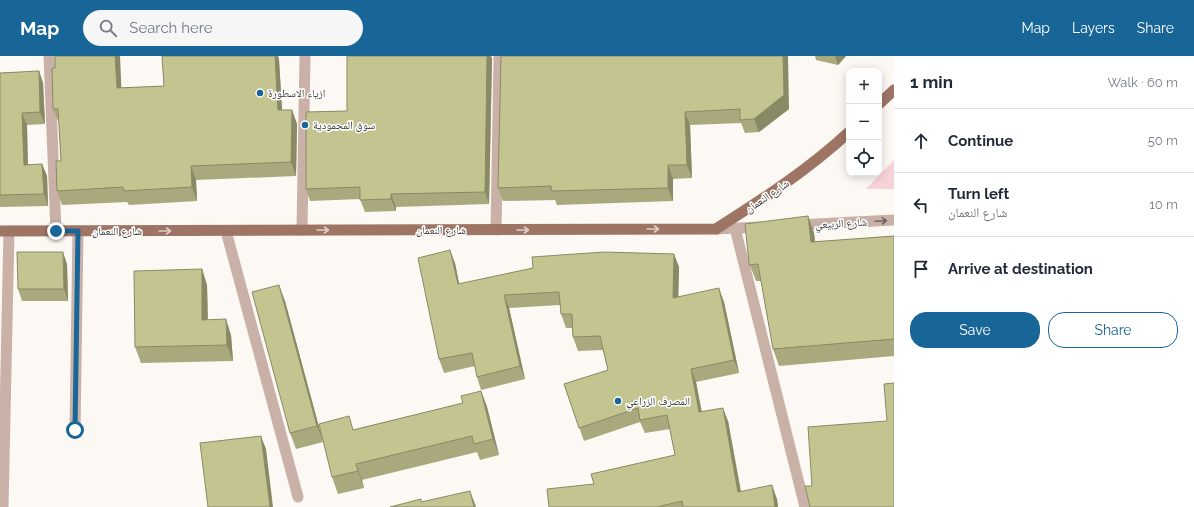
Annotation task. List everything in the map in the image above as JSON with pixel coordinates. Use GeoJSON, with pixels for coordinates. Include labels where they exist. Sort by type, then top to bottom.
{"type":"FeatureCollection","features":[{"type":"Feature","properties":{"kind":"main road"},"geometry":{"type":"LineString","coordinates":[[882,101],[894,90]]}},
{"type":"Feature","properties":{"kind":"main road","name":"شارع النعمان"},"geometry":{"type":"LineString","coordinates":[[5,231],[716,229],[773,193],[823,156],[846,135]]}},
{"type":"Feature","properties":{"kind":"street"},"geometry":{"type":"LineString","coordinates":[[49,56],[56,231]]}},
{"type":"Feature","properties":{"kind":"street"},"geometry":{"type":"LineString","coordinates":[[302,230],[305,56]]}},
{"type":"Feature","properties":{"kind":"street"},"geometry":{"type":"LineString","coordinates":[[496,230],[499,56]]}},
{"type":"Feature","properties":{"kind":"street","name":"شارع الربيعي"},"geometry":{"type":"LineString","coordinates":[[716,229],[894,220]]}},
{"type":"Feature","properties":{"kind":"street"},"geometry":{"type":"LineString","coordinates":[[735,228],[804,507]]}},
{"type":"Feature","properties":{"kind":"street"},"geometry":{"type":"LineString","coordinates":[[3,507],[5,231]]}},
{"type":"Feature","properties":{"kind":"street"},"geometry":{"type":"LineString","coordinates":[[75,430],[78,231]]}},
{"type":"Feature","properties":{"kind":"street"},"geometry":{"type":"LineString","coordinates":[[226,231],[298,497]]}},
{"type":"Feature","properties":{"kind":"shaded area"},"geometry":{"type":"Polygon","coordinates":[[[894,160],[894,189],[866,189],[879,176],[882,176],[882,172],[894,160]]]}},
{"type":"Feature","properties":{"kind":"building"},"geometry":{"type":"Polygon","coordinates":[[[55,56],[115,56],[117,88],[164,86],[162,56],[275,56],[278,110],[292,110],[291,162],[191,166],[192,187],[124,191],[123,187],[57,191],[56,161],[61,161],[58,109],[53,109],[52,68],[55,68],[55,56]]]}},
{"type":"Feature","properties":{"kind":"building"},"geometry":{"type":"Polygon","coordinates":[[[347,56],[487,56],[485,192],[391,194],[391,199],[360,200],[360,187],[306,189],[306,112],[347,111],[347,56]]]}},
{"type":"Feature","properties":{"kind":"building"},"geometry":{"type":"Polygon","coordinates":[[[501,56],[783,56],[784,95],[754,119],[740,120],[740,109],[685,112],[687,165],[668,165],[668,188],[552,191],[551,186],[498,188],[501,56]]]}},
{"type":"Feature","properties":{"kind":"building"},"geometry":{"type":"Polygon","coordinates":[[[39,71],[40,112],[22,113],[24,165],[42,164],[44,194],[0,195],[0,73],[39,71]]]}},
{"type":"Feature","properties":{"kind":"building"},"geometry":{"type":"Polygon","coordinates":[[[808,216],[811,242],[894,236],[894,339],[773,349],[758,264],[749,265],[745,224],[808,216]]]}},
{"type":"Feature","properties":{"kind":"building"},"geometry":{"type":"Polygon","coordinates":[[[450,250],[458,284],[533,268],[532,257],[604,252],[674,254],[673,298],[719,288],[734,360],[691,369],[699,412],[723,408],[738,492],[772,485],[775,507],[683,507],[682,501],[657,507],[549,507],[547,489],[594,484],[591,474],[675,455],[667,415],[640,420],[638,408],[579,428],[564,384],[608,370],[600,336],[573,337],[572,314],[561,314],[559,292],[504,295],[520,366],[477,377],[472,353],[439,359],[418,258],[450,250]]]}},
{"type":"Feature","properties":{"kind":"building"},"geometry":{"type":"Polygon","coordinates":[[[17,252],[63,252],[64,289],[18,289],[17,252]]]}},
{"type":"Feature","properties":{"kind":"building"},"geometry":{"type":"Polygon","coordinates":[[[202,269],[202,320],[226,319],[227,345],[135,347],[134,271],[202,269]]]}},
{"type":"Feature","properties":{"kind":"building"},"geometry":{"type":"Polygon","coordinates":[[[279,285],[317,426],[290,433],[252,292],[279,285]]]}},
{"type":"Feature","properties":{"kind":"building"},"geometry":{"type":"Polygon","coordinates":[[[894,383],[894,507],[810,507],[805,486],[812,486],[808,427],[887,421],[884,384],[894,383]]]}},
{"type":"Feature","properties":{"kind":"building"},"geometry":{"type":"Polygon","coordinates":[[[481,391],[493,439],[474,444],[472,436],[356,464],[358,471],[332,477],[319,424],[349,416],[353,430],[463,403],[461,396],[481,391]]]}},
{"type":"Feature","properties":{"kind":"building"},"geometry":{"type":"Polygon","coordinates":[[[261,436],[270,507],[208,507],[200,443],[261,436]]]}},
{"type":"Feature","properties":{"kind":"building"},"geometry":{"type":"Polygon","coordinates":[[[470,491],[474,507],[390,507],[421,499],[421,502],[470,491]]]}},
{"type":"Feature","properties":{"kind":"place","name":"ازياء الاسطورة"},"geometry":{"type":"Point","coordinates":[260,93]}},
{"type":"Feature","properties":{"kind":"place","name":"سوق المحمودية"},"geometry":{"type":"Point","coordinates":[305,125]}},
{"type":"Feature","properties":{"kind":"place","name":"المصرف الزراعي"},"geometry":{"type":"Point","coordinates":[618,401]}},
{"type":"Feature","properties":{"kind":"route"},"geometry":{"type":"LineString","coordinates":[[56,231],[78,231],[75,430]]}}]}
